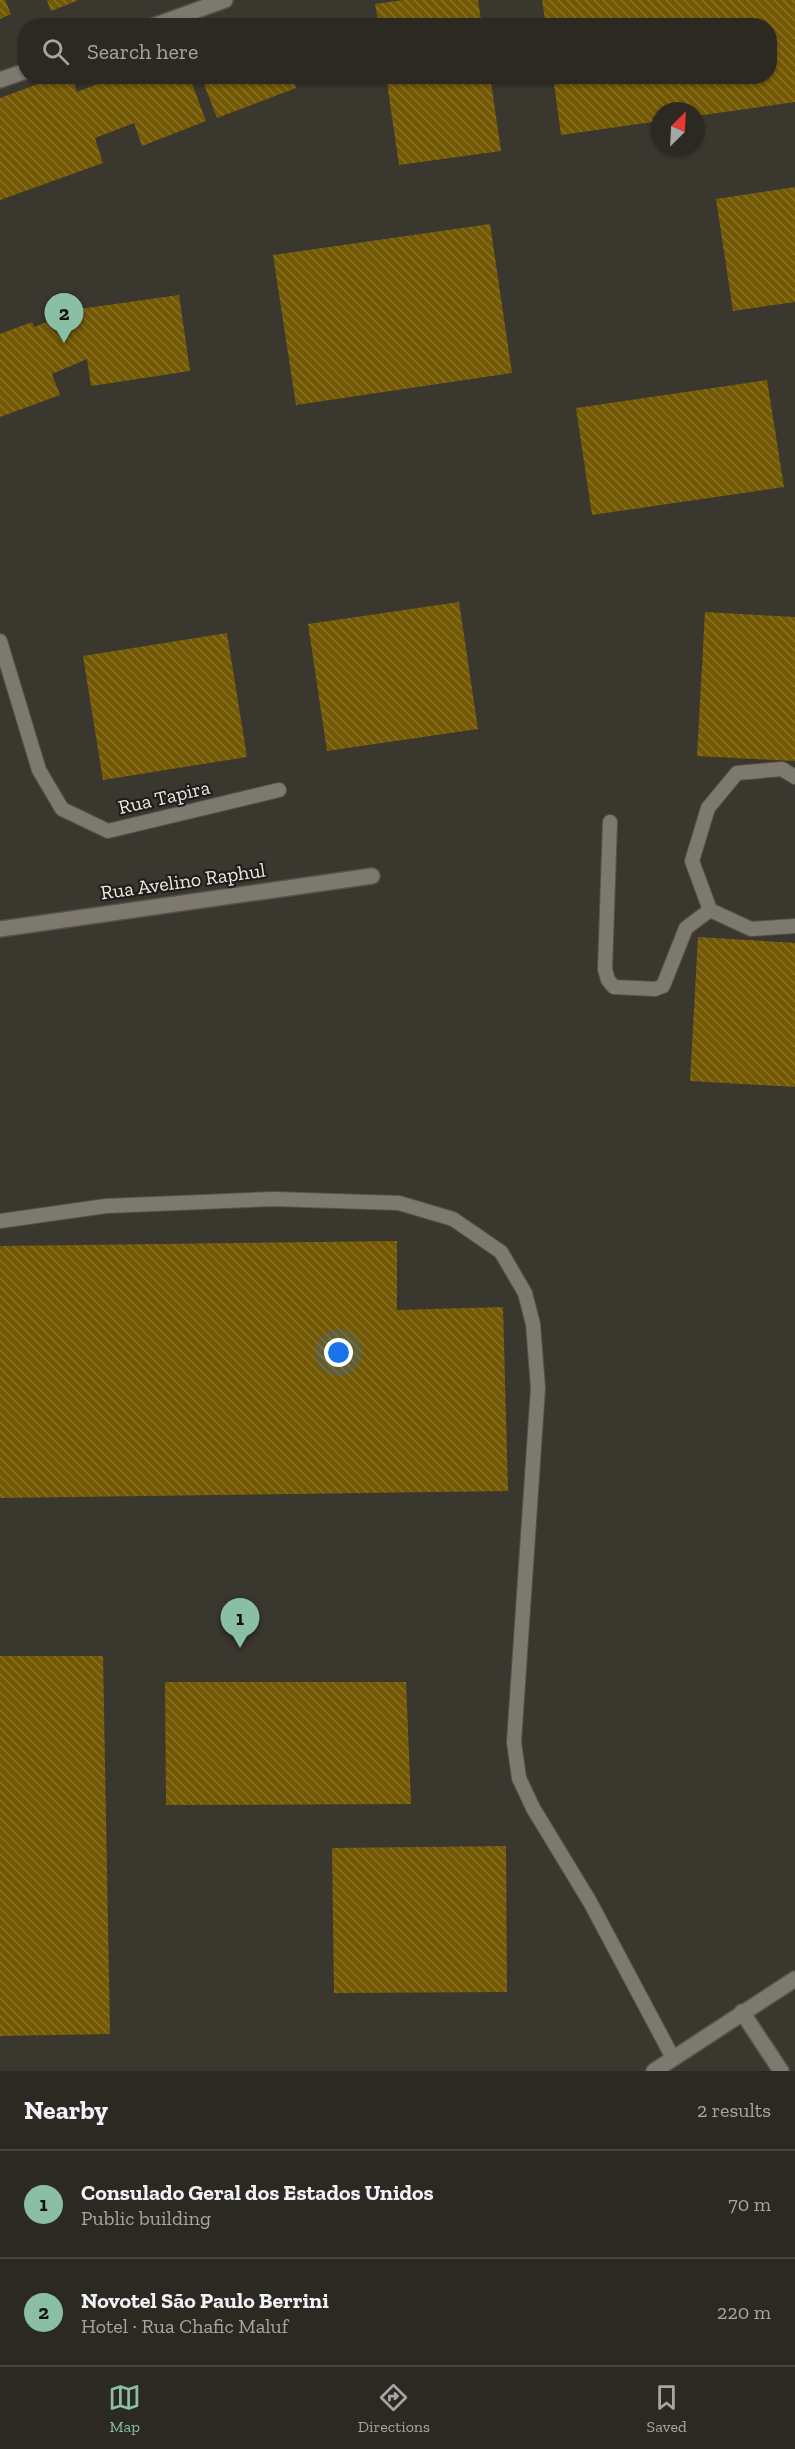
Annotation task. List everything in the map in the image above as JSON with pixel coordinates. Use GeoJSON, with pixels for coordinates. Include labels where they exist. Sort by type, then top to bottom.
{"type":"FeatureCollection","features":[{"type":"Feature","properties":{"kind":"street"},"geometry":{"type":"LineString","coordinates":[[175,18],[225,0]]}},
{"type":"Feature","properties":{"kind":"street"},"geometry":{"type":"LineString","coordinates":[[0,80],[18,74]]}},
{"type":"Feature","properties":{"kind":"street","name":"Rua Avelino Raphul"},"geometry":{"type":"LineString","coordinates":[[0,928],[372,876]]}},
{"type":"Feature","properties":{"kind":"street"},"geometry":{"type":"LineString","coordinates":[[654,2071],[795,1979]]}},
{"type":"Feature","properties":{"kind":"street"},"geometry":{"type":"LineString","coordinates":[[742,2012],[781,2071]]}},
{"type":"Feature","properties":{"kind":"lane","name":"Rua Tapira"},"geometry":{"type":"LineString","coordinates":[[0,641],[39,770],[62,809],[108,831],[279,790]]}},
{"type":"Feature","properties":{"kind":"lane"},"geometry":{"type":"LineString","coordinates":[[795,777],[782,769],[737,773],[708,808],[692,861],[710,910],[751,929],[795,926]]}},
{"type":"Feature","properties":{"kind":"lane"},"geometry":{"type":"LineString","coordinates":[[610,822],[605,969],[608,980],[614,987],[655,989],[663,986],[686,928],[710,910]]}},
{"type":"Feature","properties":{"kind":"lane"},"geometry":{"type":"LineString","coordinates":[[0,1221],[106,1206],[273,1199],[399,1203],[453,1219],[501,1252],[525,1293],[533,1324],[538,1388],[514,1742],[519,1778],[533,1808],[590,1902],[674,2058]]}},
{"type":"Feature","properties":{"kind":"building"},"geometry":{"type":"Polygon","coordinates":[[[0,0],[5,0],[11,14],[0,19],[0,0]]]}},
{"type":"Feature","properties":{"kind":"building"},"geometry":{"type":"Polygon","coordinates":[[[47,0],[79,0],[51,11],[47,0]]]}},
{"type":"Feature","properties":{"kind":"building"},"geometry":{"type":"Polygon","coordinates":[[[403,0],[478,0],[481,18],[378,18],[375,4],[403,0]]]}},
{"type":"Feature","properties":{"kind":"building"},"geometry":{"type":"Polygon","coordinates":[[[542,0],[795,0],[795,102],[705,115],[705,102],[651,102],[651,122],[561,135],[554,84],[777,84],[777,18],[545,18],[542,0]]]}},
{"type":"Feature","properties":{"kind":"building"},"geometry":{"type":"Polygon","coordinates":[[[38,84],[74,84],[77,92],[98,84],[192,84],[206,121],[142,146],[134,123],[95,138],[103,163],[0,200],[0,98],[38,84]]]}},
{"type":"Feature","properties":{"kind":"building"},"geometry":{"type":"Polygon","coordinates":[[[204,84],[295,84],[296,88],[217,118],[204,84]]]}},
{"type":"Feature","properties":{"kind":"building"},"geometry":{"type":"Polygon","coordinates":[[[387,84],[491,84],[501,151],[399,165],[387,84]]]}},
{"type":"Feature","properties":{"kind":"building"},"geometry":{"type":"Polygon","coordinates":[[[795,187],[795,302],[733,311],[716,199],[795,187]]]}},
{"type":"Feature","properties":{"kind":"building"},"geometry":{"type":"Polygon","coordinates":[[[490,224],[512,373],[296,405],[273,255],[490,224]]]}},
{"type":"Feature","properties":{"kind":"building"},"geometry":{"type":"Polygon","coordinates":[[[179,295],[190,371],[91,386],[87,359],[52,374],[60,395],[0,417],[0,334],[32,322],[34,327],[79,309],[179,295]]]}},
{"type":"Feature","properties":{"kind":"building"},"geometry":{"type":"Polygon","coordinates":[[[767,380],[784,487],[592,515],[576,408],[767,380]]]}},
{"type":"Feature","properties":{"kind":"building"},"geometry":{"type":"Polygon","coordinates":[[[459,602],[478,729],[327,751],[308,624],[459,602]]]}},
{"type":"Feature","properties":{"kind":"building"},"geometry":{"type":"Polygon","coordinates":[[[705,612],[795,617],[795,761],[697,756],[705,612]]]}},
{"type":"Feature","properties":{"kind":"building"},"geometry":{"type":"Polygon","coordinates":[[[227,633],[247,757],[103,780],[83,656],[227,633]]]}},
{"type":"Feature","properties":{"kind":"building"},"geometry":{"type":"Polygon","coordinates":[[[698,937],[795,943],[795,1087],[690,1081],[698,937]]]}},
{"type":"Feature","properties":{"kind":"building"},"geometry":{"type":"Polygon","coordinates":[[[397,1241],[397,1310],[503,1307],[508,1491],[0,1498],[0,1246],[397,1241]]]}},
{"type":"Feature","properties":{"kind":"building"},"geometry":{"type":"Polygon","coordinates":[[[0,1656],[103,1656],[110,2034],[0,2036],[0,1656]]]}},
{"type":"Feature","properties":{"kind":"building"},"geometry":{"type":"Polygon","coordinates":[[[165,1682],[406,1682],[411,1804],[166,1805],[165,1682]]]}},
{"type":"Feature","properties":{"kind":"building"},"geometry":{"type":"Polygon","coordinates":[[[506,1846],[507,1992],[334,1993],[332,1848],[506,1846]]]}},
{"type":"Feature","properties":{"kind":"place","name":"Novotel São Paulo Berrini"},"geometry":{"type":"Point","coordinates":[64,343]}},
{"type":"Feature","properties":{"kind":"place","name":"Consulado Geral dos Estados Unidos"},"geometry":{"type":"Point","coordinates":[240,1648]}}]}
